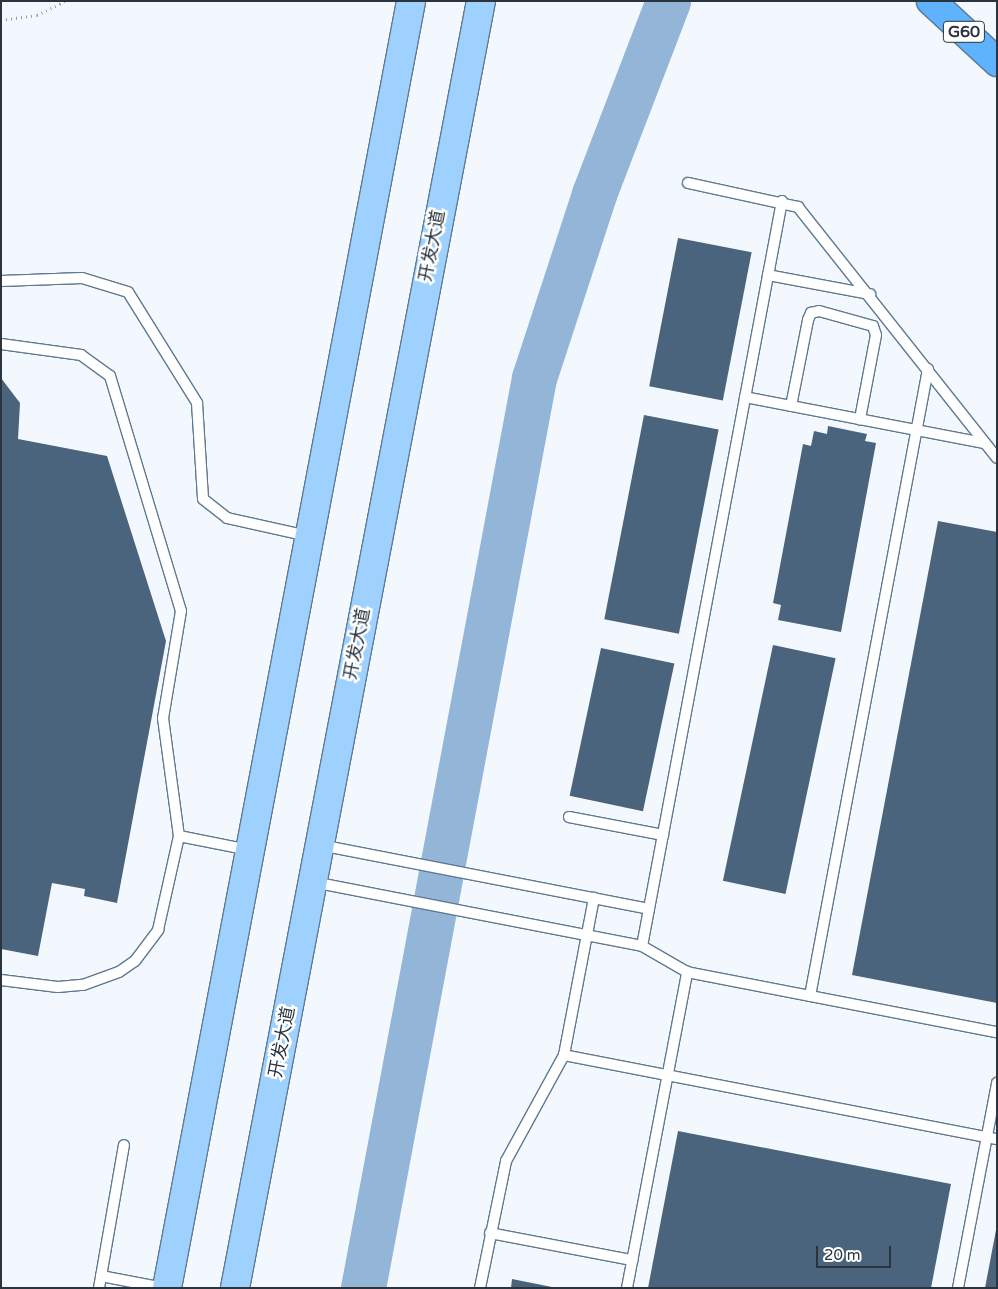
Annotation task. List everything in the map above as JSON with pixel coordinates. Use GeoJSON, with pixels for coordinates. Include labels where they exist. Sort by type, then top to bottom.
{"type":"FeatureCollection","features":[{"type":"Feature","properties":{"kind":"highway","name":"G60"},"geometry":{"type":"LineString","coordinates":[[931,1],[997,62]]}},
{"type":"Feature","properties":{"kind":"main road"},"geometry":{"type":"LineString","coordinates":[[165,1288],[411,1]]}},
{"type":"Feature","properties":{"kind":"main road","name":"开发大道"},"geometry":{"type":"LineString","coordinates":[[236,1288],[481,1]]}},
{"type":"Feature","properties":{"kind":"lane"},"geometry":{"type":"LineString","coordinates":[[688,182],[782,201],[814,222],[997,458]]}},
{"type":"Feature","properties":{"kind":"lane"},"geometry":{"type":"LineString","coordinates":[[642,946],[782,201]]}},
{"type":"Feature","properties":{"kind":"lane"},"geometry":{"type":"LineString","coordinates":[[768,275],[870,294]]}},
{"type":"Feature","properties":{"kind":"lane"},"geometry":{"type":"LineString","coordinates":[[1,281],[82,278],[128,292],[197,402],[203,499],[227,518],[308,536]]}},
{"type":"Feature","properties":{"kind":"lane"},"geometry":{"type":"LineString","coordinates":[[792,406],[808,320],[811,313],[819,311],[873,326],[876,335],[860,419]]}},
{"type":"Feature","properties":{"kind":"lane"},"geometry":{"type":"LineString","coordinates":[[1,344],[81,355],[110,376],[181,611],[163,718],[179,836],[162,921],[135,961],[119,972],[83,985],[33,986],[1,980]]}},
{"type":"Feature","properties":{"kind":"lane"},"geometry":{"type":"LineString","coordinates":[[810,996],[928,369]]}},
{"type":"Feature","properties":{"kind":"lane"},"geometry":{"type":"LineString","coordinates":[[745,397],[985,443]]}},
{"type":"Feature","properties":{"kind":"lane"},"geometry":{"type":"LineString","coordinates":[[569,817],[663,835]]}},
{"type":"Feature","properties":{"kind":"lane"},"geometry":{"type":"LineString","coordinates":[[179,836],[249,850]]}},
{"type":"Feature","properties":{"kind":"lane"},"geometry":{"type":"LineString","coordinates":[[319,845],[649,909]]}},
{"type":"Feature","properties":{"kind":"lane"},"geometry":{"type":"LineString","coordinates":[[312,882],[642,946],[687,972],[997,1032]]}},
{"type":"Feature","properties":{"kind":"lane"},"geometry":{"type":"LineString","coordinates":[[480,1288],[506,1161],[564,1055],[594,898]]}},
{"type":"Feature","properties":{"kind":"lane"},"geometry":{"type":"LineString","coordinates":[[627,1288],[687,972]]}},
{"type":"Feature","properties":{"kind":"lane"},"geometry":{"type":"LineString","coordinates":[[564,1055],[992,1138]]}},
{"type":"Feature","properties":{"kind":"lane"},"geometry":{"type":"LineString","coordinates":[[958,1288],[992,1138],[997,1083]]}},
{"type":"Feature","properties":{"kind":"lane"},"geometry":{"type":"LineString","coordinates":[[100,1288],[124,1145]]}},
{"type":"Feature","properties":{"kind":"lane"},"geometry":{"type":"LineString","coordinates":[[490,1233],[632,1260]]}},
{"type":"Feature","properties":{"kind":"lane"},"geometry":{"type":"LineString","coordinates":[[101,1276],[165,1288]]}},
{"type":"Feature","properties":{"kind":"path"},"geometry":{"type":"LineString","coordinates":[[1,20],[38,15],[66,1]]}},
{"type":"Feature","properties":{"kind":"building"},"geometry":{"type":"Polygon","coordinates":[[[678,238],[752,252],[723,401],[649,386],[678,238]]]}},
{"type":"Feature","properties":{"kind":"building"},"geometry":{"type":"Polygon","coordinates":[[[1,378],[20,403],[18,439],[107,456],[166,641],[117,903],[84,896],[85,889],[52,883],[38,956],[1,949],[1,378]]]}},
{"type":"Feature","properties":{"kind":"building"},"geometry":{"type":"Polygon","coordinates":[[[644,415],[719,430],[679,634],[604,619],[644,415]]]}},
{"type":"Feature","properties":{"kind":"building"},"geometry":{"type":"Polygon","coordinates":[[[828,426],[867,434],[865,441],[876,443],[841,632],[778,620],[781,605],[773,603],[803,444],[811,446],[814,431],[827,434],[828,426]]]}},
{"type":"Feature","properties":{"kind":"building"},"geometry":{"type":"Polygon","coordinates":[[[938,521],[997,532],[997,1003],[852,975],[938,521]]]}},
{"type":"Feature","properties":{"kind":"building"},"geometry":{"type":"Polygon","coordinates":[[[773,645],[836,658],[785,894],[723,881],[773,645]]]}},
{"type":"Feature","properties":{"kind":"building"},"geometry":{"type":"Polygon","coordinates":[[[601,648],[674,664],[643,811],[570,796],[601,648]]]}},
{"type":"Feature","properties":{"kind":"building"},"geometry":{"type":"Polygon","coordinates":[[[678,1131],[951,1184],[931,1288],[648,1288],[678,1131]]]}},
{"type":"Feature","properties":{"kind":"building"},"geometry":{"type":"Polygon","coordinates":[[[996,1230],[997,1288],[985,1288],[996,1230]]]}},
{"type":"Feature","properties":{"kind":"building"},"geometry":{"type":"Polygon","coordinates":[[[512,1279],[552,1287],[552,1288],[511,1288],[512,1279]]]}},
{"type":"Feature","properties":{"kind":"waterway"},"geometry":{"type":"LineString","coordinates":[[363,1288],[534,378],[594,194],[668,1]]}}]}
